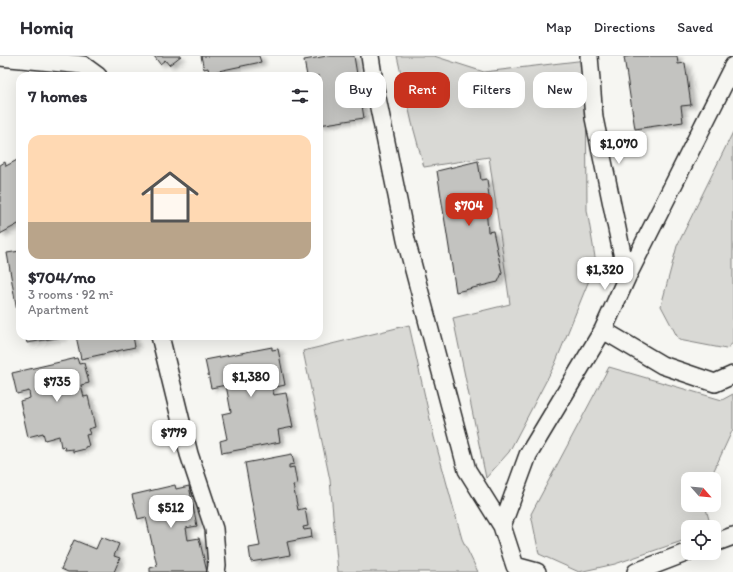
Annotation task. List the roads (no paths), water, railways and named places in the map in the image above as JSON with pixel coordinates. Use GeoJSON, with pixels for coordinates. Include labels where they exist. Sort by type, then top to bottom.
{"type":"FeatureCollection","features":[{"type":"Feature","properties":{"kind":"street"},"geometry":{"type":"LineString","coordinates":[[370,56],[375,88],[406,240],[467,470],[502,526],[515,566],[537,572]]}},
{"type":"Feature","properties":{"kind":"street"},"geometry":{"type":"LineString","coordinates":[[589,56],[594,118],[627,277]]}},
{"type":"Feature","properties":{"kind":"street"},"geometry":{"type":"LineString","coordinates":[[0,57],[83,65],[93,72]]}},
{"type":"Feature","properties":{"kind":"street"},"geometry":{"type":"LineString","coordinates":[[502,526],[528,455],[603,330],[627,277],[733,66]]}},
{"type":"Feature","properties":{"kind":"street"},"geometry":{"type":"LineString","coordinates":[[603,330],[662,364],[715,383],[733,375]]}},
{"type":"Feature","properties":{"kind":"street"},"geometry":{"type":"LineString","coordinates":[[161,340],[189,454],[214,529],[217,566],[216,572]]}},
{"type":"Feature","properties":{"kind":"street"},"geometry":{"type":"LineString","coordinates":[[721,540],[733,536]]}},
{"type":"Feature","properties":{"kind":"street"},"geometry":{"type":"LineString","coordinates":[[636,572],[681,555]]}}]}
